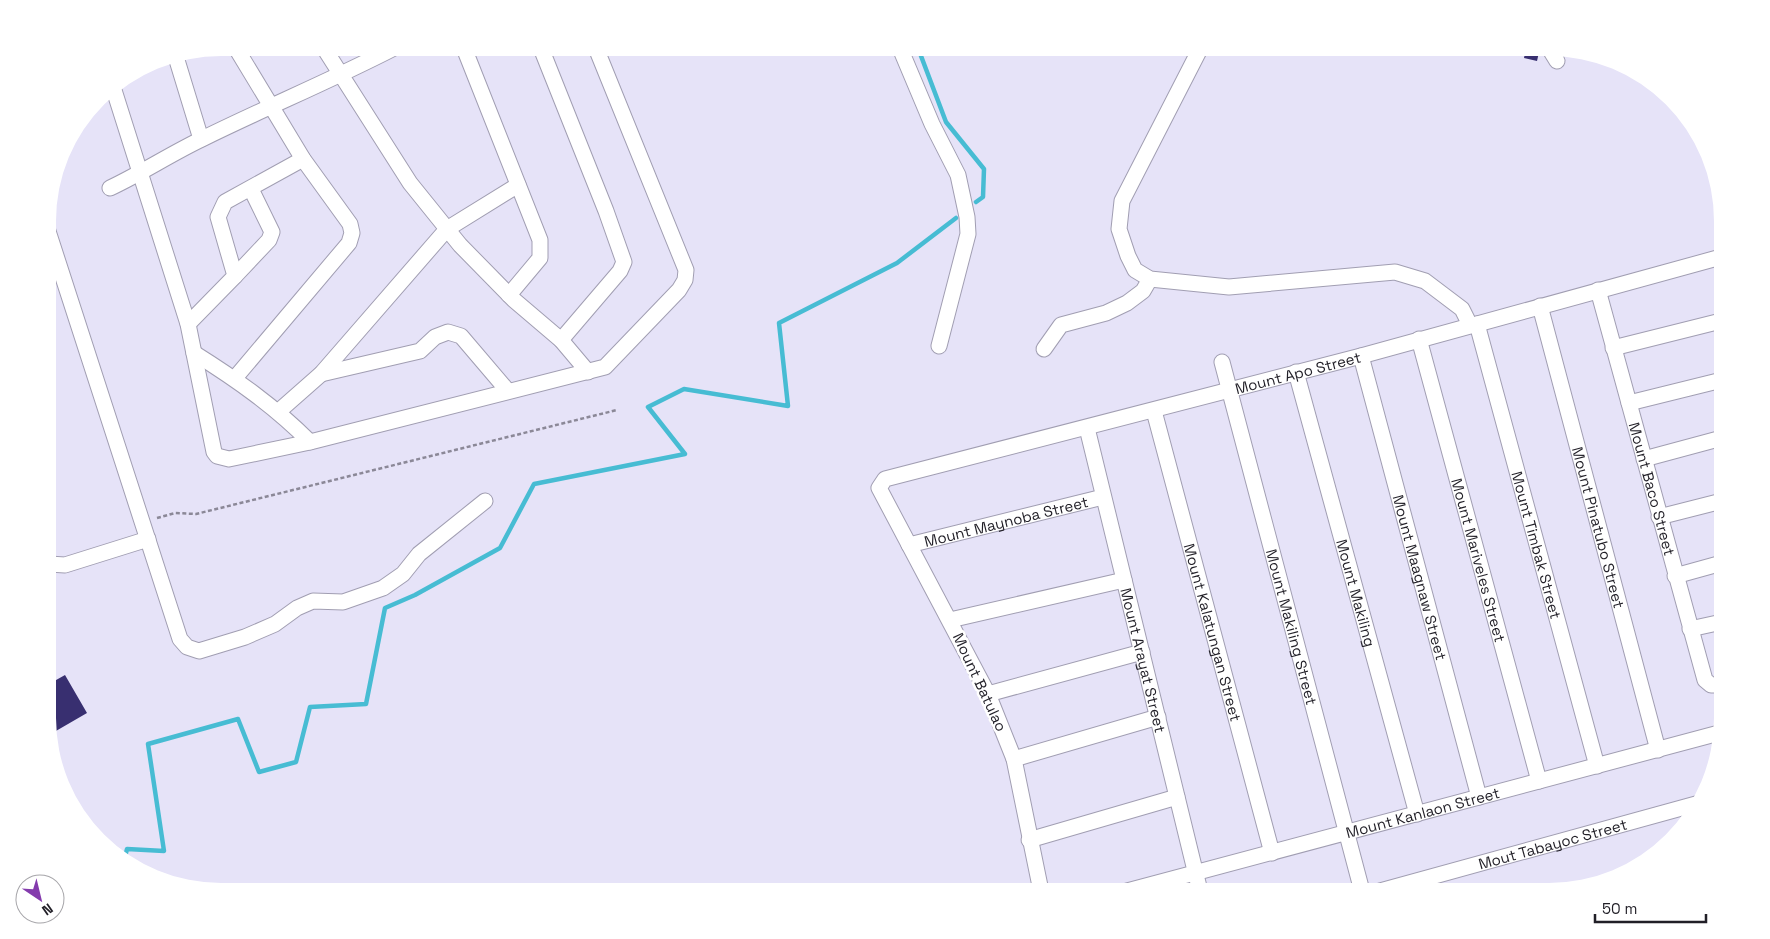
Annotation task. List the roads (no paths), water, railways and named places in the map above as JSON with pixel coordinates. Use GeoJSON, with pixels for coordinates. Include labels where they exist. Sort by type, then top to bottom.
{"type":"FeatureCollection","features":[{"type":"Feature","properties":{"kind":"street"},"geometry":{"type":"LineString","coordinates":[[904,56],[932,124],[958,175],[967,217],[968,234],[939,346]]}},
{"type":"Feature","properties":{"kind":"street"},"geometry":{"type":"LineString","coordinates":[[1044,349],[1061,325],[1106,313],[1127,303],[1143,291],[1150,279],[1135,270],[1128,256],[1119,228],[1122,201],[1196,56]]}},
{"type":"Feature","properties":{"kind":"street"},"geometry":{"type":"LineString","coordinates":[[235,378],[349,243],[352,233],[350,224],[303,159],[241,57]]}},
{"type":"Feature","properties":{"kind":"street"},"geometry":{"type":"LineString","coordinates":[[329,57],[410,183],[447,229],[509,295],[561,340],[588,372]]}},
{"type":"Feature","properties":{"kind":"street"},"geometry":{"type":"LineString","coordinates":[[110,188],[140,174],[201,139],[270,106],[340,76],[377,57]]}},
{"type":"Feature","properties":{"kind":"street"},"geometry":{"type":"LineString","coordinates":[[467,57],[542,248],[540,258],[509,295]]}},
{"type":"Feature","properties":{"kind":"street"},"geometry":{"type":"LineString","coordinates":[[545,57],[610,219],[624,262],[620,271],[561,340]]}},
{"type":"Feature","properties":{"kind":"street"},"geometry":{"type":"LineString","coordinates":[[116,95],[188,324],[214,452],[217,456],[229,460],[310,442],[507,390],[605,367],[655,317],[679,290],[685,280],[686,270],[600,57]]}},
{"type":"Feature","properties":{"kind":"street"},"geometry":{"type":"LineString","coordinates":[[178,62],[201,139]]}},
{"type":"Feature","properties":{"kind":"street"},"geometry":{"type":"LineString","coordinates":[[235,276],[218,217],[225,202],[303,159]]}},
{"type":"Feature","properties":{"kind":"street"},"geometry":{"type":"LineString","coordinates":[[279,411],[321,374],[447,229],[518,185]]}},
{"type":"Feature","properties":{"kind":"street"},"geometry":{"type":"LineString","coordinates":[[188,324],[270,240],[272,232],[251,189]]}},
{"type":"Feature","properties":{"kind":"street"},"geometry":{"type":"LineString","coordinates":[[57,259],[180,639],[188,647],[199,651],[245,637],[275,624],[298,608],[313,601],[343,602],[383,588],[403,574],[419,554],[485,501]]}},
{"type":"Feature","properties":{"kind":"street","name":"Mount Apo Street"},"geometry":{"type":"LineString","coordinates":[[879,488],[885,479],[1154,411],[1714,259]]}},
{"type":"Feature","properties":{"kind":"street","name":"Mount Timbak Street"},"geometry":{"type":"LineString","coordinates":[[1150,279],[1229,287],[1395,272],[1425,281],[1462,310],[1473,324],[1597,766]]}},
{"type":"Feature","properties":{"kind":"street","name":"Mount Baco Street"},"geometry":{"type":"LineString","coordinates":[[1598,290],[1705,680],[1714,684]]}},
{"type":"Feature","properties":{"kind":"street","name":"Mount Pinatubo Street"},"geometry":{"type":"LineString","coordinates":[[1540,306],[1658,750]]}},
{"type":"Feature","properties":{"kind":"street"},"geometry":{"type":"LineString","coordinates":[[1613,348],[1714,322]]}},
{"type":"Feature","properties":{"kind":"street"},"geometry":{"type":"LineString","coordinates":[[321,374],[420,351],[435,337],[448,332],[461,336],[507,390]]}},
{"type":"Feature","properties":{"kind":"street","name":"Mount Mariveles Street"},"geometry":{"type":"LineString","coordinates":[[1419,339],[1539,781]]}},
{"type":"Feature","properties":{"kind":"street"},"geometry":{"type":"LineString","coordinates":[[194,353],[235,378],[279,411],[310,442]]}},
{"type":"Feature","properties":{"kind":"street","name":"Mount Maagnaw Street"},"geometry":{"type":"LineString","coordinates":[[1361,356],[1479,797]]}},
{"type":"Feature","properties":{"kind":"street","name":"Mount Makiling Street"},"geometry":{"type":"LineString","coordinates":[[1222,362],[1360,882]]}},
{"type":"Feature","properties":{"kind":"street","name":"Mount Makiling"},"geometry":{"type":"LineString","coordinates":[[1296,372],[1416,814]]}},
{"type":"Feature","properties":{"kind":"street"},"geometry":{"type":"LineString","coordinates":[[1629,403],[1714,382]]}},
{"type":"Feature","properties":{"kind":"street","name":"Mount Kalatungan Street"},"geometry":{"type":"LineString","coordinates":[[1154,411],[1272,853]]}},
{"type":"Feature","properties":{"kind":"street","name":"Mount Arayat Street"},"geometry":{"type":"LineString","coordinates":[[1087,428],[1198,882]]}},
{"type":"Feature","properties":{"kind":"street"},"geometry":{"type":"LineString","coordinates":[[1644,459],[1714,440]]}},
{"type":"Feature","properties":{"kind":"street","name":"Mount Batulao"},"geometry":{"type":"LineString","coordinates":[[879,488],[988,694],[1014,759],[1039,882]]}},
{"type":"Feature","properties":{"kind":"street","name":"Mount Maynoba Street"},"geometry":{"type":"LineString","coordinates":[[908,544],[1103,496]]}},
{"type":"Feature","properties":{"kind":"street"},"geometry":{"type":"LineString","coordinates":[[1659,517],[1714,503]]}},
{"type":"Feature","properties":{"kind":"street"},"geometry":{"type":"LineString","coordinates":[[56,564],[65,565],[148,539]]}},
{"type":"Feature","properties":{"kind":"street"},"geometry":{"type":"LineString","coordinates":[[1675,576],[1714,565]]}},
{"type":"Feature","properties":{"kind":"street"},"geometry":{"type":"LineString","coordinates":[[950,620],[1124,580]]}},
{"type":"Feature","properties":{"kind":"street"},"geometry":{"type":"LineString","coordinates":[[1690,629],[1714,624]]}},
{"type":"Feature","properties":{"kind":"street"},"geometry":{"type":"LineString","coordinates":[[988,694],[1142,652]]}},
{"type":"Feature","properties":{"kind":"street"},"geometry":{"type":"LineString","coordinates":[[1014,759],[1158,717]]}},
{"type":"Feature","properties":{"kind":"street","name":"Mount Kanlaon Street"},"geometry":{"type":"LineString","coordinates":[[1160,882],[1712,735]]}},
{"type":"Feature","properties":{"kind":"street"},"geometry":{"type":"LineString","coordinates":[[1029,840],[1177,797]]}},
{"type":"Feature","properties":{"kind":"street","name":"Mout Tabayoc Street"},"geometry":{"type":"LineString","coordinates":[[1412,882],[1688,806]]}},
{"type":"Feature","properties":{"kind":"waterway"},"geometry":{"type":"LineString","coordinates":[[921,56],[946,122],[984,169],[983,197],[976,202]]}},
{"type":"Feature","properties":{"kind":"waterway"},"geometry":{"type":"LineString","coordinates":[[126,852],[127,849],[164,851],[148,744],[238,719],[259,772],[296,762],[310,707],[366,704],[385,608],[415,595],[500,548],[534,484],[685,454],[648,407],[684,389],[788,406],[779,323],[897,263],[956,218]]}}]}
